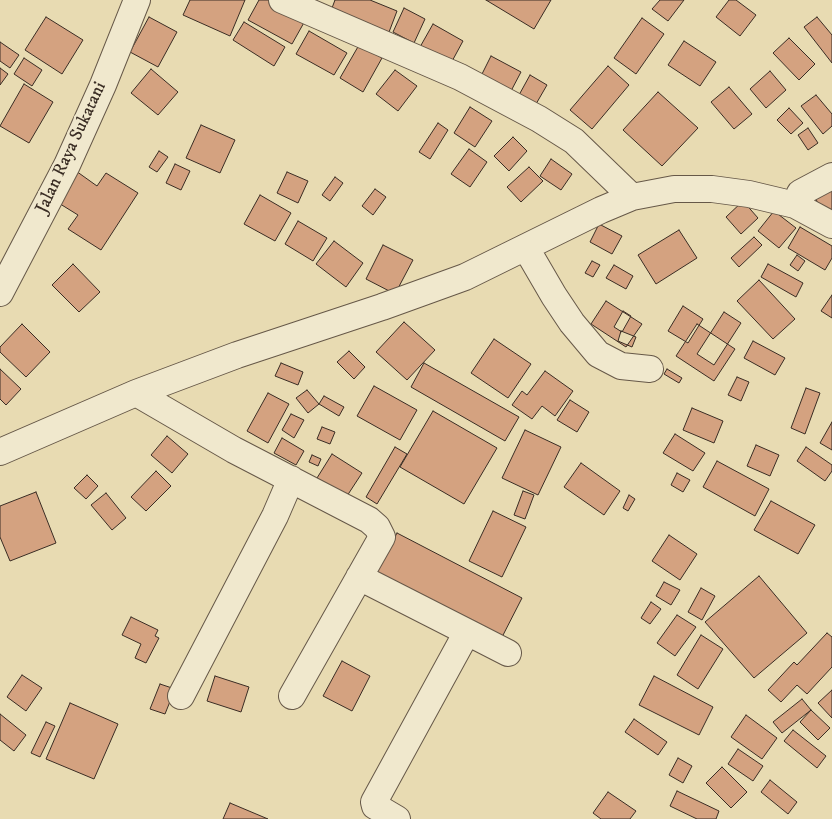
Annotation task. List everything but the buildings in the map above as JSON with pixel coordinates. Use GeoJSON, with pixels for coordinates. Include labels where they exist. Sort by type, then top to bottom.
{"type":"FeatureCollection","features":[{"type":"Feature","properties":{"kind":"street","name":"Jalan Raya Sukatani"},"geometry":{"type":"LineString","coordinates":[[0,293],[67,165],[103,85],[137,0]]}},
{"type":"Feature","properties":{"kind":"street"},"geometry":{"type":"LineString","coordinates":[[282,0],[460,77],[539,119],[574,141],[595,159],[632,197]]}},
{"type":"Feature","properties":{"kind":"street"},"geometry":{"type":"LineString","coordinates":[[795,205],[800,194],[832,176]]}},
{"type":"Feature","properties":{"kind":"street"},"geometry":{"type":"LineString","coordinates":[[0,452],[136,393],[237,355],[382,307],[465,277],[601,210],[632,197],[674,189],[712,189],[748,194],[795,205],[832,225]]}},
{"type":"Feature","properties":{"kind":"street"},"geometry":{"type":"LineString","coordinates":[[526,248],[572,323],[598,354],[621,366],[650,369]]}},
{"type":"Feature","properties":{"kind":"street"},"geometry":{"type":"LineString","coordinates":[[136,393],[234,450],[369,520],[377,527],[382,537],[292,696]]}},
{"type":"Feature","properties":{"kind":"street"},"geometry":{"type":"LineString","coordinates":[[181,696],[275,516],[291,479]]}},
{"type":"Feature","properties":{"kind":"street"},"geometry":{"type":"LineString","coordinates":[[359,577],[508,653]]}},
{"type":"Feature","properties":{"kind":"street"},"geometry":{"type":"LineString","coordinates":[[397,819],[375,806],[374,802],[467,632]]}}]}
